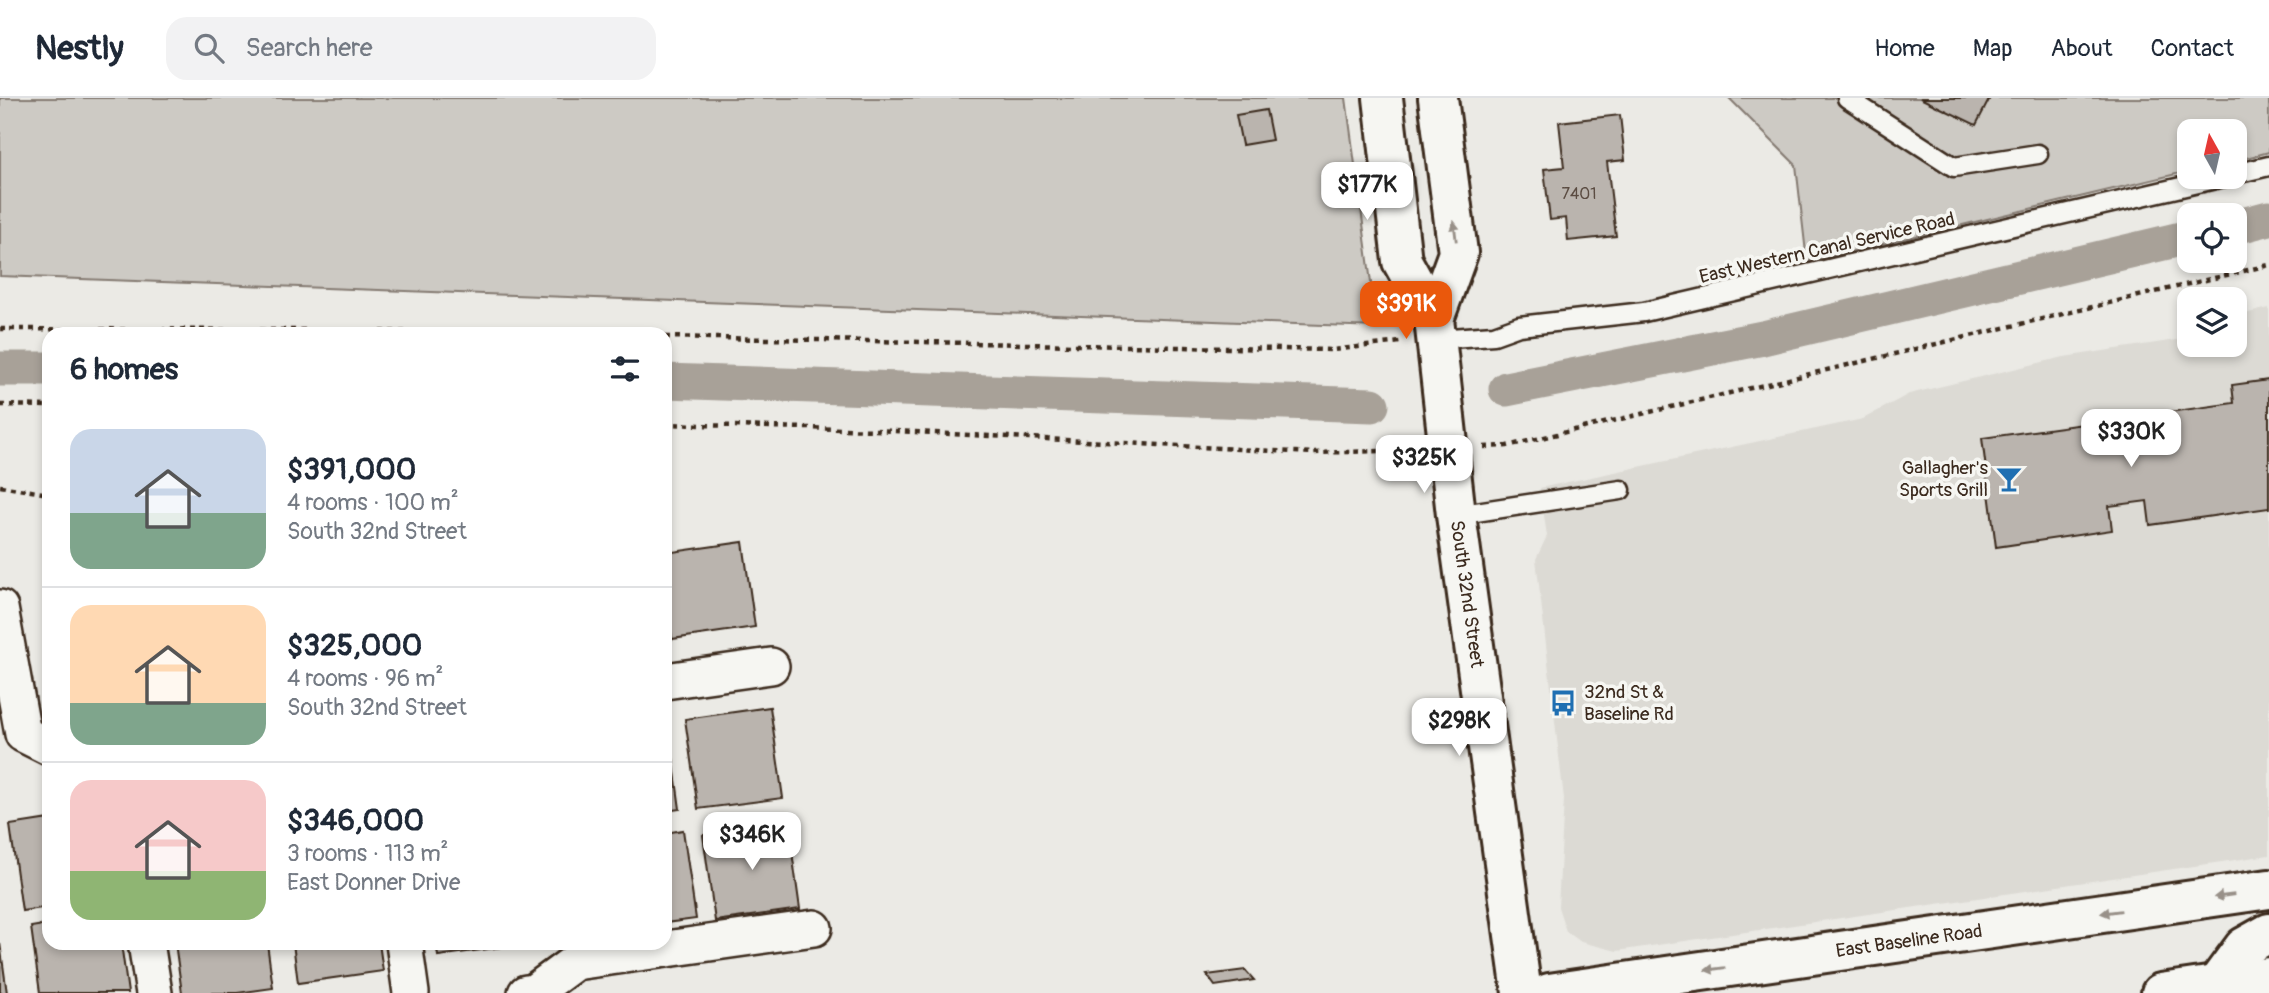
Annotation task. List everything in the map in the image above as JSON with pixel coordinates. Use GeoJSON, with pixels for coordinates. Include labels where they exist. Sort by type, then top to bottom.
{"type":"FeatureCollection","features":[{"type":"Feature","properties":{"kind":"main road","name":"South 32nd Street"},"geometry":{"type":"LineString","coordinates":[[1383,98],[1402,261],[1436,338],[1456,514],[1522,993]]}},
{"type":"Feature","properties":{"kind":"main road","name":"South 32nd Street"},"geometry":{"type":"LineString","coordinates":[[1436,338],[1458,253],[1438,98]]}},
{"type":"Feature","properties":{"kind":"main road","name":"East Baseline Road"},"geometry":{"type":"LineString","coordinates":[[1549,993],[2269,889]]}},
{"type":"Feature","properties":{"kind":"main road"},"geometry":{"type":"LineString","coordinates":[[2216,985],[2244,947],[2269,933]]}},
{"type":"Feature","properties":{"kind":"main road"},"geometry":{"type":"LineString","coordinates":[[2161,993],[2269,977]]}},
{"type":"Feature","properties":{"kind":"street"},"geometry":{"type":"LineString","coordinates":[[0,608],[23,734],[42,744]]}},
{"type":"Feature","properties":{"kind":"street"},"geometry":{"type":"LineString","coordinates":[[672,680],[771,666]]}},
{"type":"Feature","properties":{"kind":"street"},"geometry":{"type":"LineString","coordinates":[[672,943],[814,928]]}},
{"type":"Feature","properties":{"kind":"street"},"geometry":{"type":"LineString","coordinates":[[147,950],[154,993]]}},
{"type":"Feature","properties":{"kind":"street"},"geometry":{"type":"LineString","coordinates":[[405,950],[411,993]]}},
{"type":"Feature","properties":{"kind":"street"},"geometry":{"type":"LineString","coordinates":[[526,993],[534,992],[573,953],[602,950]]}},
{"type":"Feature","properties":{"kind":"lane"},"geometry":{"type":"LineString","coordinates":[[1847,98],[1954,167],[2038,155]]}},
{"type":"Feature","properties":{"kind":"lane"},"geometry":{"type":"LineString","coordinates":[[2247,171],[2269,166]]}},
{"type":"Feature","properties":{"kind":"lane","name":"East Western Canal Service Road"},"geometry":{"type":"LineString","coordinates":[[1436,338],[1494,335],[1519,326],[1644,312],[2177,188]]}},
{"type":"Feature","properties":{"kind":"lane"},"geometry":{"type":"LineString","coordinates":[[1456,514],[1621,490]]}},
{"type":"Feature","properties":{"kind":"path"},"geometry":{"type":"LineString","coordinates":[[1507,446],[2269,265]]}},
{"type":"Feature","properties":{"kind":"path"},"geometry":{"type":"LineString","coordinates":[[0,329],[42,329]]}},
{"type":"Feature","properties":{"kind":"path"},"geometry":{"type":"LineString","coordinates":[[672,337],[1333,349],[1380,345]]}},
{"type":"Feature","properties":{"kind":"path"},"geometry":{"type":"LineString","coordinates":[[0,405],[42,406]]}},
{"type":"Feature","properties":{"kind":"path"},"geometry":{"type":"LineString","coordinates":[[672,424],[876,430],[1313,453],[1394,451]]}},
{"type":"Feature","properties":{"kind":"path"},"geometry":{"type":"LineString","coordinates":[[0,486],[42,493]]}},
{"type":"Feature","properties":{"kind":"shaded area"},"geometry":{"type":"Polygon","coordinates":[[[0,98],[1346,98],[1377,327],[0,276],[0,98]]]}},
{"type":"Feature","properties":{"kind":"shaded area"},"geometry":{"type":"Polygon","coordinates":[[[1729,98],[2269,98],[2269,152],[2247,158],[2247,119],[2177,119],[2177,174],[1807,262],[1796,165],[1729,98]]]}},
{"type":"Feature","properties":{"kind":"shaded area"},"geometry":{"type":"Polygon","coordinates":[[[2269,308],[2269,855],[1617,951],[1581,942],[1566,931],[1558,907],[1564,799],[1536,559],[1547,536],[1540,488],[1863,419],[1909,394],[2064,357],[2177,340],[2177,357],[2247,357],[2247,313],[2269,308]]]}},
{"type":"Feature","properties":{"kind":"building"},"geometry":{"type":"Polygon","coordinates":[[[1920,98],[1990,98],[1976,125],[1920,98]]]}},
{"type":"Feature","properties":{"kind":"building"},"geometry":{"type":"Polygon","coordinates":[[[1266,110],[1272,140],[1242,145],[1236,115],[1266,110]]]}},
{"type":"Feature","properties":{"kind":"building"},"geometry":{"type":"Polygon","coordinates":[[[1620,115],[1625,160],[1607,162],[1616,236],[1568,241],[1566,218],[1550,220],[1544,169],[1564,167],[1559,122],[1620,115]]]}},
{"type":"Feature","properties":{"kind":"building"},"geometry":{"type":"Polygon","coordinates":[[[2269,380],[2269,508],[2150,525],[2147,501],[2109,506],[2112,530],[1996,547],[1982,438],[2234,403],[2232,385],[2269,380]]]}},
{"type":"Feature","properties":{"kind":"building"},"geometry":{"type":"Polygon","coordinates":[[[743,542],[755,627],[672,639],[672,552],[743,542]]]}},
{"type":"Feature","properties":{"kind":"building"},"geometry":{"type":"Polygon","coordinates":[[[770,707],[783,798],[698,809],[685,719],[770,707]]]}},
{"type":"Feature","properties":{"kind":"building"},"geometry":{"type":"Polygon","coordinates":[[[672,750],[680,809],[672,810],[672,750]]]}},
{"type":"Feature","properties":{"kind":"building"},"geometry":{"type":"Polygon","coordinates":[[[42,820],[42,908],[22,911],[10,825],[42,820]]]}},
{"type":"Feature","properties":{"kind":"building"},"geometry":{"type":"Polygon","coordinates":[[[788,823],[800,909],[715,921],[703,835],[788,823]]]}},
{"type":"Feature","properties":{"kind":"building"},"geometry":{"type":"Polygon","coordinates":[[[683,830],[696,919],[672,922],[672,832],[683,830]]]}},
{"type":"Feature","properties":{"kind":"building"},"geometry":{"type":"Polygon","coordinates":[[[42,925],[42,950],[122,950],[128,993],[40,993],[31,927],[42,925]]]}},
{"type":"Feature","properties":{"kind":"building"},"geometry":{"type":"Polygon","coordinates":[[[0,943],[7,993],[0,993],[0,943]]]}},
{"type":"Feature","properties":{"kind":"building"},"geometry":{"type":"Polygon","coordinates":[[[176,950],[268,950],[273,988],[237,993],[182,993],[176,950]]]}},
{"type":"Feature","properties":{"kind":"building"},"geometry":{"type":"Polygon","coordinates":[[[294,950],[380,950],[383,971],[298,983],[294,950]]]}},
{"type":"Feature","properties":{"kind":"building"},"geometry":{"type":"Polygon","coordinates":[[[437,950],[481,950],[438,956],[437,950]]]}},
{"type":"Feature","properties":{"kind":"building"},"geometry":{"type":"Polygon","coordinates":[[[1245,970],[1254,980],[1215,986],[1207,975],[1245,970]]]}},
{"type":"Feature","properties":{"kind":"waterway"},"geometry":{"type":"LineString","coordinates":[[2247,224],[2269,218]]}},
{"type":"Feature","properties":{"kind":"waterway"},"geometry":{"type":"LineString","coordinates":[[1506,389],[1763,338],[2177,240]]}},
{"type":"Feature","properties":{"kind":"waterway"},"geometry":{"type":"LineString","coordinates":[[0,369],[42,369]]}},
{"type":"Feature","properties":{"kind":"waterway"},"geometry":{"type":"LineString","coordinates":[[672,381],[1372,405]]}},
{"type":"Feature","properties":{"kind":"place","name":"Gallagher's Sports Grill"},"geometry":{"type":"Point","coordinates":[2009,479]}},
{"type":"Feature","properties":{"kind":"place","name":"32nd St & Baseline Rd"},"geometry":{"type":"Point","coordinates":[1563,703]}}]}
